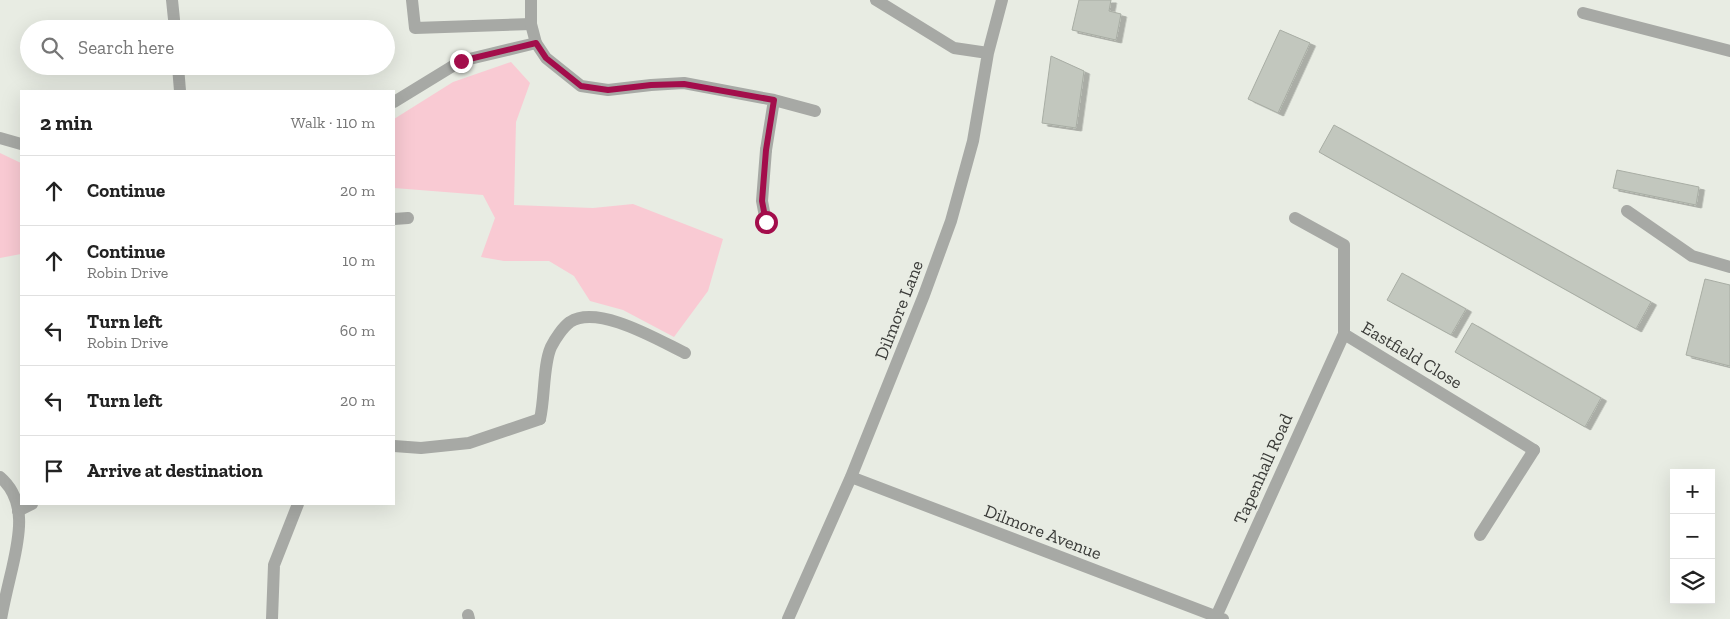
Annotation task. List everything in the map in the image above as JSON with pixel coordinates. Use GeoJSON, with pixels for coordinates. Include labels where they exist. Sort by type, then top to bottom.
{"type":"FeatureCollection","features":[{"type":"Feature","properties":{"kind":"street"},"geometry":{"type":"LineString","coordinates":[[172,0],[174,20]]}},
{"type":"Feature","properties":{"kind":"street"},"geometry":{"type":"LineString","coordinates":[[412,0],[416,28],[531,24]]}},
{"type":"Feature","properties":{"kind":"street"},"geometry":{"type":"LineString","coordinates":[[531,0],[531,24],[536,43],[546,58],[581,86],[608,90],[651,85],[684,84],[774,100],[815,111]]}},
{"type":"Feature","properties":{"kind":"street"},"geometry":{"type":"LineString","coordinates":[[876,0],[954,48],[988,53]]}},
{"type":"Feature","properties":{"kind":"street","name":"Dilmore Lane"},"geometry":{"type":"LineString","coordinates":[[788,619],[851,477],[924,295],[950,221],[972,141],[988,53],[1002,0]]}},
{"type":"Feature","properties":{"kind":"street"},"geometry":{"type":"LineString","coordinates":[[1583,13],[1730,51]]}},
{"type":"Feature","properties":{"kind":"street"},"geometry":{"type":"LineString","coordinates":[[395,101],[461,61],[536,43]]}},
{"type":"Feature","properties":{"kind":"street"},"geometry":{"type":"LineString","coordinates":[[179,75],[180,90]]}},
{"type":"Feature","properties":{"kind":"street"},"geometry":{"type":"LineString","coordinates":[[766,222],[762,201],[766,150],[774,100]]}},
{"type":"Feature","properties":{"kind":"street"},"geometry":{"type":"LineString","coordinates":[[0,138],[20,144]]}},
{"type":"Feature","properties":{"kind":"street"},"geometry":{"type":"LineString","coordinates":[[1627,211],[1692,256],[1730,267]]}},
{"type":"Feature","properties":{"kind":"street"},"geometry":{"type":"LineString","coordinates":[[395,219],[408,218]]}},
{"type":"Feature","properties":{"kind":"street","name":"Eastfield Close"},"geometry":{"type":"LineString","coordinates":[[1295,218],[1344,244],[1344,334],[1534,450],[1480,535]]}},
{"type":"Feature","properties":{"kind":"street"},"geometry":{"type":"LineString","coordinates":[[395,446],[421,448],[469,443],[540,419],[551,348],[569,323],[581,318],[607,318],[631,327],[685,353]]}},
{"type":"Feature","properties":{"kind":"street","name":"Tapenhall Road"},"geometry":{"type":"LineString","coordinates":[[1218,618],[1344,334]]}},
{"type":"Feature","properties":{"kind":"street"},"geometry":{"type":"LineString","coordinates":[[0,477],[6,482],[18,504],[20,533],[0,619]]}},
{"type":"Feature","properties":{"kind":"street","name":"Dilmore Avenue"},"geometry":{"type":"LineString","coordinates":[[851,477],[1218,618]]}},
{"type":"Feature","properties":{"kind":"street"},"geometry":{"type":"LineString","coordinates":[[18,511],[30,505]]}},
{"type":"Feature","properties":{"kind":"street"},"geometry":{"type":"LineString","coordinates":[[272,619],[274,565],[298,505]]}},
{"type":"Feature","properties":{"kind":"shaded area"},"geometry":{"type":"Polygon","coordinates":[[[511,62],[530,83],[516,122],[514,205],[593,208],[633,204],[723,239],[708,291],[674,337],[623,310],[590,301],[574,276],[549,261],[504,261],[481,257],[495,218],[483,195],[395,188],[395,118],[453,82],[511,62]]]}},
{"type":"Feature","properties":{"kind":"shaded area"},"geometry":{"type":"Polygon","coordinates":[[[0,153],[20,163],[20,254],[0,258],[0,153]]]}},
{"type":"Feature","properties":{"kind":"building"},"geometry":{"type":"Polygon","coordinates":[[[1079,0],[1111,0],[1109,11],[1121,14],[1116,40],[1072,30],[1079,0]]]}},
{"type":"Feature","properties":{"kind":"building"},"geometry":{"type":"Polygon","coordinates":[[[1280,30],[1310,43],[1278,113],[1248,99],[1280,30]]]}},
{"type":"Feature","properties":{"kind":"building"},"geometry":{"type":"Polygon","coordinates":[[[1051,56],[1084,71],[1076,128],[1042,123],[1051,56]]]}},
{"type":"Feature","properties":{"kind":"building"},"geometry":{"type":"Polygon","coordinates":[[[1334,125],[1651,302],[1636,329],[1319,152],[1334,125]]]}},
{"type":"Feature","properties":{"kind":"building"},"geometry":{"type":"Polygon","coordinates":[[[1617,170],[1699,187],[1696,205],[1613,188],[1617,170]]]}},
{"type":"Feature","properties":{"kind":"building"},"geometry":{"type":"Polygon","coordinates":[[[1402,273],[1466,309],[1451,335],[1387,300],[1402,273]]]}},
{"type":"Feature","properties":{"kind":"building"},"geometry":{"type":"Polygon","coordinates":[[[1705,279],[1730,285],[1730,366],[1686,355],[1705,279]]]}},
{"type":"Feature","properties":{"kind":"building"},"geometry":{"type":"Polygon","coordinates":[[[1472,323],[1601,398],[1585,427],[1455,352],[1472,323]]]}},
{"type":"Feature","properties":{"kind":"route"},"geometry":{"type":"LineString","coordinates":[[461,61],[536,43],[546,58],[581,86],[608,90],[651,85],[684,84],[774,100],[766,150],[762,201],[766,222]]}}]}
